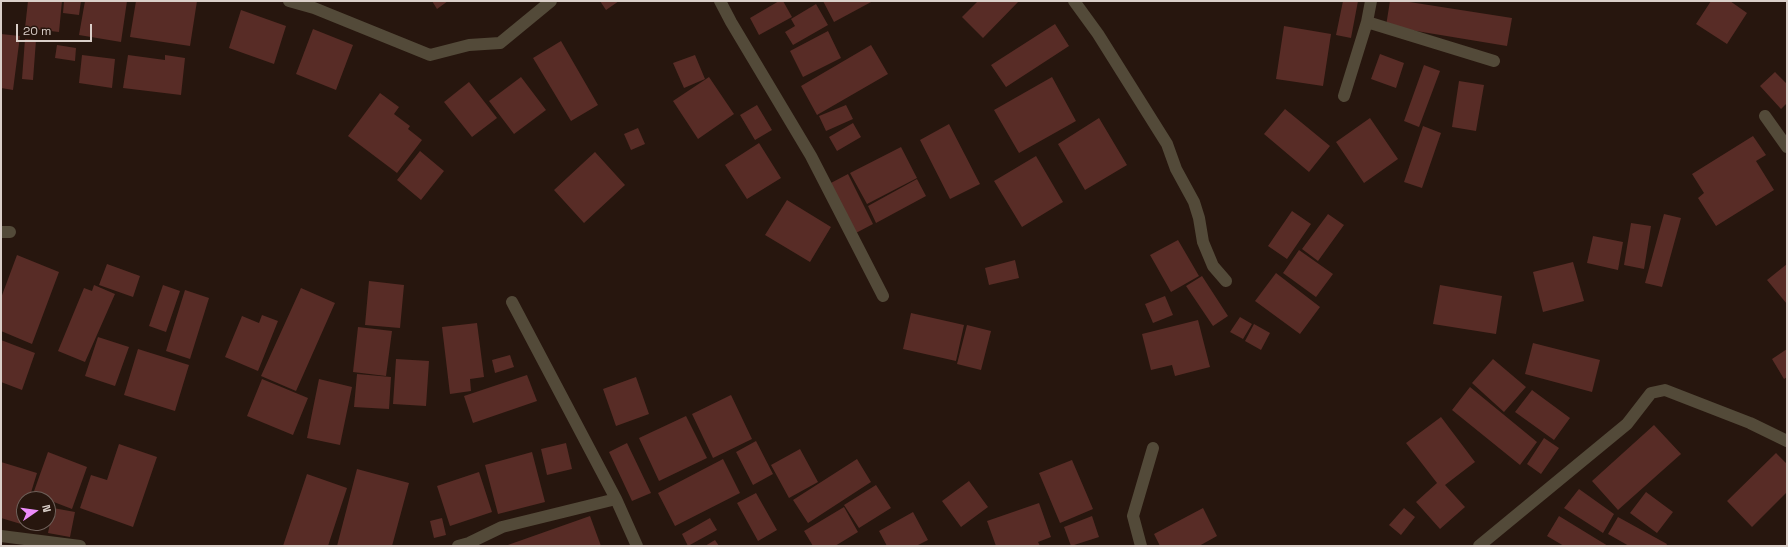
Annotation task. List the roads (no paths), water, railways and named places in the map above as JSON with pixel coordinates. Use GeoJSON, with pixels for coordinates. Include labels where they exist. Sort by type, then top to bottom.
{"type":"FeatureCollection","features":[{"type":"Feature","properties":{"kind":"street"},"geometry":{"type":"LineString","coordinates":[[289,1],[318,4],[430,56],[470,45],[500,43],[551,1]]}},
{"type":"Feature","properties":{"kind":"street"},"geometry":{"type":"LineString","coordinates":[[720,1],[811,156],[884,296]]}},
{"type":"Feature","properties":{"kind":"street"},"geometry":{"type":"LineString","coordinates":[[1074,1],[1098,34],[1167,144],[1176,169],[1194,202],[1203,242],[1213,266],[1226,280]]}},
{"type":"Feature","properties":{"kind":"street"},"geometry":{"type":"LineString","coordinates":[[1344,96],[1367,22],[1371,1]]}},
{"type":"Feature","properties":{"kind":"street"},"geometry":{"type":"LineString","coordinates":[[1367,22],[1494,62]]}},
{"type":"Feature","properties":{"kind":"street"},"geometry":{"type":"LineString","coordinates":[[1765,116],[1787,147]]}},
{"type":"Feature","properties":{"kind":"street"},"geometry":{"type":"LineString","coordinates":[[512,302],[616,499],[637,546]]}},
{"type":"Feature","properties":{"kind":"street"},"geometry":{"type":"LineString","coordinates":[[1479,546],[1627,424],[1651,393],[1665,390],[1750,423],[1787,441]]}},
{"type":"Feature","properties":{"kind":"street"},"geometry":{"type":"LineString","coordinates":[[1141,546],[1134,516],[1152,448]]}},
{"type":"Feature","properties":{"kind":"street"},"geometry":{"type":"LineString","coordinates":[[458,546],[469,543],[502,527],[616,499]]}},
{"type":"Feature","properties":{"kind":"street"},"geometry":{"type":"LineString","coordinates":[[1,536],[80,546]]}}]}
